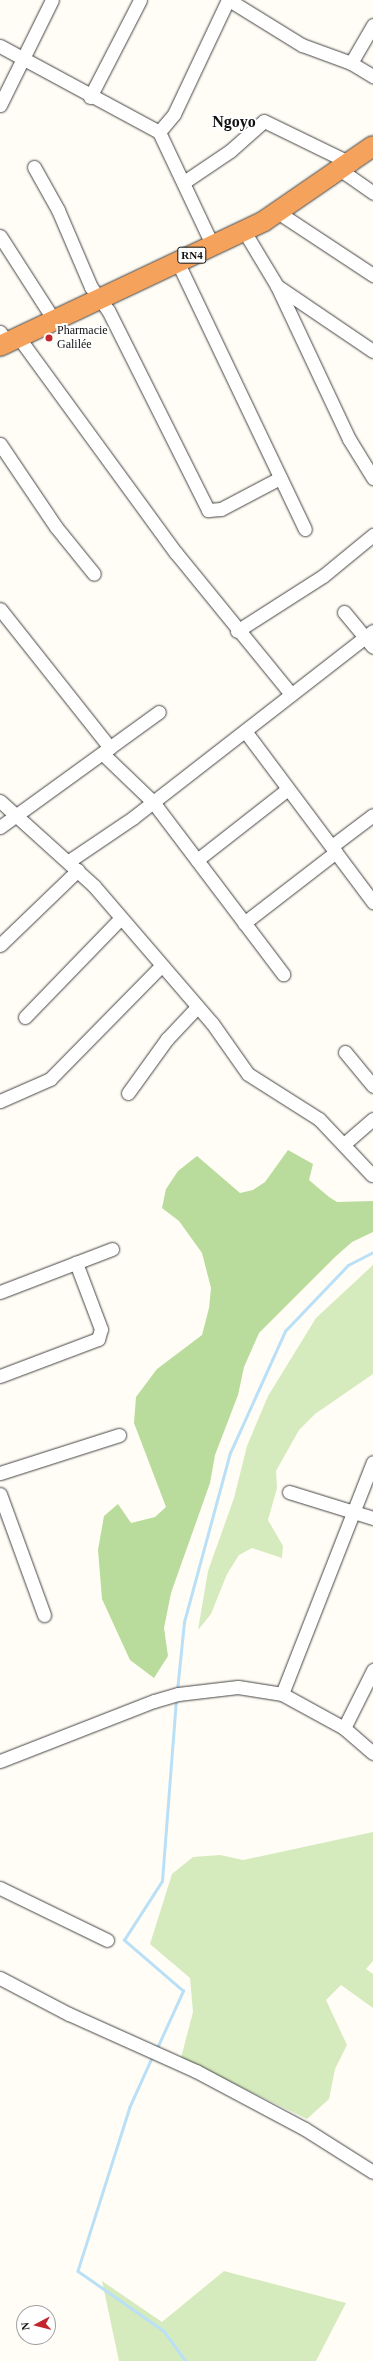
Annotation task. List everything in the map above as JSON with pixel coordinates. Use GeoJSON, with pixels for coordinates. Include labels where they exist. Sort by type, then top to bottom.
{"type":"FeatureCollection","features":[{"type":"Feature","properties":{"kind":"highway","name":"RN4"},"geometry":{"type":"LineString","coordinates":[[6,339],[54,320],[100,299],[279,213],[347,167],[373,146]]}},
{"type":"Feature","properties":{"kind":"street"},"geometry":{"type":"LineString","coordinates":[[0,105],[20,60],[52,0]]}},
{"type":"Feature","properties":{"kind":"street"},"geometry":{"type":"LineString","coordinates":[[90,97],[140,0]]}},
{"type":"Feature","properties":{"kind":"street"},"geometry":{"type":"LineString","coordinates":[[159,132],[174,114],[229,0],[302,45],[352,63],[373,76]]}},
{"type":"Feature","properties":{"kind":"street"},"geometry":{"type":"LineString","coordinates":[[352,63],[373,25]]}},
{"type":"Feature","properties":{"kind":"street"},"geometry":{"type":"LineString","coordinates":[[0,46],[20,60],[159,132],[213,246]]}},
{"type":"Feature","properties":{"kind":"street"},"geometry":{"type":"LineString","coordinates":[[184,182],[230,151],[264,121],[347,167],[373,193]]}},
{"type":"Feature","properties":{"kind":"street"},"geometry":{"type":"LineString","coordinates":[[34,167],[100,299],[143,377],[208,510],[221,509],[280,478]]}},
{"type":"Feature","properties":{"kind":"street"},"geometry":{"type":"LineString","coordinates":[[279,213],[373,275]]}},
{"type":"Feature","properties":{"kind":"street"},"geometry":{"type":"LineString","coordinates":[[244,231],[277,286],[349,439],[372,473]]}},
{"type":"Feature","properties":{"kind":"street"},"geometry":{"type":"LineString","coordinates":[[0,236],[54,320]]}},
{"type":"Feature","properties":{"kind":"street"},"geometry":{"type":"LineString","coordinates":[[177,261],[305,529]]}},
{"type":"Feature","properties":{"kind":"street"},"geometry":{"type":"LineString","coordinates":[[277,286],[373,351]]}},
{"type":"Feature","properties":{"kind":"street"},"geometry":{"type":"LineString","coordinates":[[6,339],[237,631],[291,694]]}},
{"type":"Feature","properties":{"kind":"street"},"geometry":{"type":"LineString","coordinates":[[0,444],[56,527],[94,574]]}},
{"type":"Feature","properties":{"kind":"street"},"geometry":{"type":"LineString","coordinates":[[237,631],[323,576],[332,565],[373,535]]}},
{"type":"Feature","properties":{"kind":"street"},"geometry":{"type":"LineString","coordinates":[[0,609],[106,751],[153,802],[283,974]]}},
{"type":"Feature","properties":{"kind":"street"},"geometry":{"type":"LineString","coordinates":[[0,945],[74,866],[291,694],[371,638],[344,612]]}},
{"type":"Feature","properties":{"kind":"street"},"geometry":{"type":"LineString","coordinates":[[0,828],[69,774],[106,751],[159,712]]}},
{"type":"Feature","properties":{"kind":"street"},"geometry":{"type":"LineString","coordinates":[[244,731],[373,902]]}},
{"type":"Feature","properties":{"kind":"street"},"geometry":{"type":"LineString","coordinates":[[197,860],[288,789]]}},
{"type":"Feature","properties":{"kind":"street"},"geometry":{"type":"LineString","coordinates":[[0,801],[16,817],[74,866],[120,918],[160,967],[197,1007],[248,1074],[319,1119],[372,1175]]}},
{"type":"Feature","properties":{"kind":"street"},"geometry":{"type":"LineString","coordinates":[[244,923],[373,815]]}},
{"type":"Feature","properties":{"kind":"street"},"geometry":{"type":"LineString","coordinates":[[25,1017],[120,918]]}},
{"type":"Feature","properties":{"kind":"street"},"geometry":{"type":"LineString","coordinates":[[0,1101],[50,1079],[160,967]]}},
{"type":"Feature","properties":{"kind":"street"},"geometry":{"type":"LineString","coordinates":[[128,1093],[167,1039],[197,1007]]}},
{"type":"Feature","properties":{"kind":"street"},"geometry":{"type":"LineString","coordinates":[[346,1052],[373,1086]]}},
{"type":"Feature","properties":{"kind":"street"},"geometry":{"type":"LineString","coordinates":[[344,1144],[373,1119]]}},
{"type":"Feature","properties":{"kind":"street"},"geometry":{"type":"LineString","coordinates":[[0,1292],[112,1249]]}},
{"type":"Feature","properties":{"kind":"street"},"geometry":{"type":"LineString","coordinates":[[0,1376],[98,1338],[100,1329],[76,1263]]}},
{"type":"Feature","properties":{"kind":"street"},"geometry":{"type":"LineString","coordinates":[[0,1474],[119,1435]]}},
{"type":"Feature","properties":{"kind":"street"},"geometry":{"type":"LineString","coordinates":[[282,1694],[373,1462]]}},
{"type":"Feature","properties":{"kind":"street"},"geometry":{"type":"LineString","coordinates":[[289,1492],[373,1518]]}},
{"type":"Feature","properties":{"kind":"street"},"geometry":{"type":"LineString","coordinates":[[0,1494],[44,1615]]}},
{"type":"Feature","properties":{"kind":"street"},"geometry":{"type":"LineString","coordinates":[[344,1728],[373,1670]]}},
{"type":"Feature","properties":{"kind":"street"},"geometry":{"type":"LineString","coordinates":[[0,1762],[178,1694],[238,1688],[282,1694],[344,1728],[373,1753]]}},
{"type":"Feature","properties":{"kind":"street"},"geometry":{"type":"LineString","coordinates":[[0,1888],[108,1940]]}},
{"type":"Feature","properties":{"kind":"street"},"geometry":{"type":"LineString","coordinates":[[0,1978],[69,2014],[196,2071],[306,2129],[373,2172]]}},
{"type":"Feature","properties":{"kind":"green space"},"geometry":{"type":"Polygon","coordinates":[[[288,1150],[313,1164],[309,1180],[337,1202],[373,1201],[373,1232],[352,1242],[335,1257],[259,1333],[244,1367],[238,1395],[215,1455],[210,1483],[171,1593],[164,1628],[168,1656],[154,1678],[130,1660],[102,1599],[98,1550],[104,1516],[118,1504],[131,1523],[155,1517],[166,1507],[134,1423],[136,1397],[157,1369],[202,1335],[209,1308],[211,1288],[202,1253],[179,1221],[162,1208],[166,1189],[178,1171],[197,1156],[240,1193],[253,1190],[265,1182],[288,1150]]]}},
{"type":"Feature","properties":{"kind":"green space"},"geometry":{"type":"Polygon","coordinates":[[[373,1265],[373,1374],[315,1414],[299,1430],[276,1471],[277,1488],[268,1520],[283,1546],[282,1558],[252,1548],[239,1555],[227,1574],[211,1614],[198,1630],[208,1571],[234,1498],[247,1446],[268,1396],[316,1318],[373,1265]]]}},
{"type":"Feature","properties":{"kind":"green space"},"geometry":{"type":"Polygon","coordinates":[[[373,1832],[373,1961],[366,1969],[373,1974],[373,2008],[341,1985],[326,2000],[347,2045],[335,2069],[329,2099],[307,2119],[181,2058],[193,2012],[190,1978],[150,1944],[172,1874],[193,1857],[220,1855],[243,1860],[373,1832]]]}},
{"type":"Feature","properties":{"kind":"green space"},"geometry":{"type":"Polygon","coordinates":[[[224,2271],[346,2303],[316,2361],[119,2361],[102,2281],[162,2322],[224,2271]]]}},
{"type":"Feature","properties":{"kind":"waterway"},"geometry":{"type":"LineString","coordinates":[[177,1691],[184,1622],[230,1453],[285,1331],[348,1265],[373,1252]]}},
{"type":"Feature","properties":{"kind":"waterway"},"geometry":{"type":"LineString","coordinates":[[157,2048],[183,1991],[124,1940],[162,1881],[176,1700]]}},
{"type":"Feature","properties":{"kind":"waterway"},"geometry":{"type":"LineString","coordinates":[[153,2056],[130,2107],[78,2271],[164,2331],[186,2361]]}},
{"type":"Feature","properties":{"kind":"place","name":"Pharmacie Galilée"},"geometry":{"type":"Point","coordinates":[49,338]}},
{"type":"Feature","properties":{"kind":"district","name":"Ngoyo"},"geometry":{"type":"Point","coordinates":[234,122]}}]}
